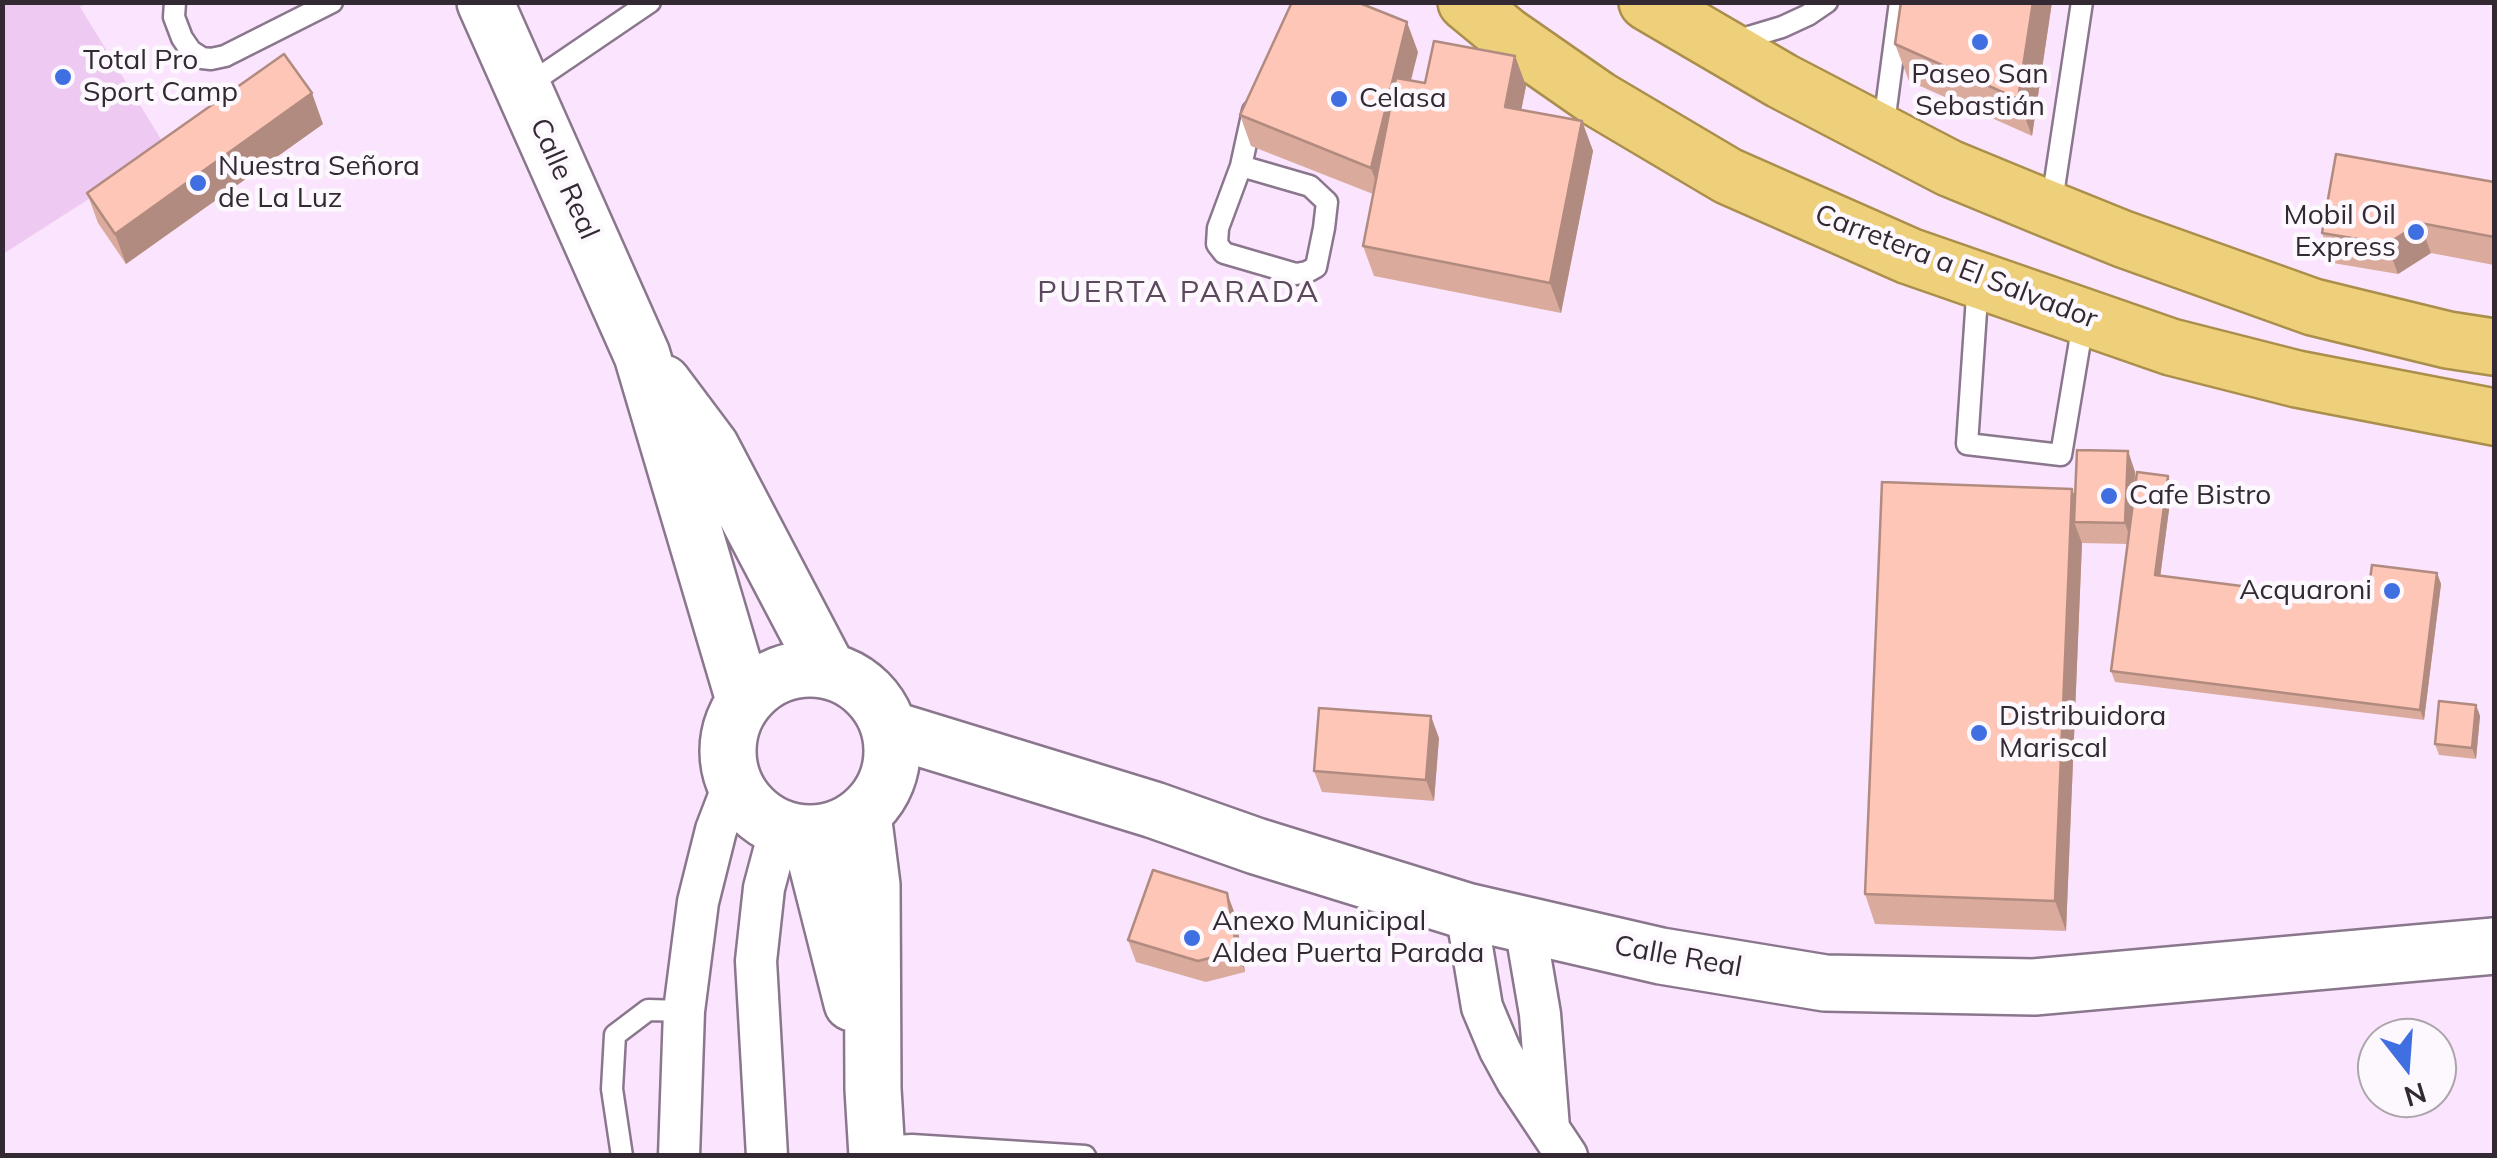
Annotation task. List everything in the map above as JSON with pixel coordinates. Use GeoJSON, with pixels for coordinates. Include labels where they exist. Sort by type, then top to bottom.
{"type":"FeatureCollection","features":[{"type":"Feature","properties":{"kind":"highway","name":"Carretera a El Salvador"},"geometry":{"type":"LineString","coordinates":[[1466,2],[1598,99],[1728,176],[1910,256],[2171,347],[2297,379],[2494,417]]}},
{"type":"Feature","properties":{"kind":"highway"},"geometry":{"type":"LineString","coordinates":[[1647,2],[1782,81],[1949,168],[2050,210],[2313,307],[2448,340],[2494,347]]}},
{"type":"Feature","properties":{"kind":"main road","name":"Calle Real"},"geometry":{"type":"LineString","coordinates":[[485,2],[642,355],[744,700]]}},
{"type":"Feature","properties":{"kind":"main road","name":"Calle Real"},"geometry":{"type":"LineString","coordinates":[[642,355],[711,447],[828,670]]}},
{"type":"Feature","properties":{"kind":"main road"},"geometry":{"type":"LineString","coordinates":[[805,668],[828,670],[849,678],[881,708],[890,729],[893,751],[889,775],[879,796],[863,814],[838,828],[794,831],[766,821],[747,805],[734,783],[728,762],[728,740],[733,719],[744,700],[762,684],[805,668]]}},
{"type":"Feature","properties":{"kind":"main road","name":"Calle Real"},"geometry":{"type":"LineString","coordinates":[[890,729],[1466,911],[1661,956],[1825,983],[2016,987],[2073,984],[2494,946]]}},
{"type":"Feature","properties":{"kind":"main road"},"geometry":{"type":"LineString","coordinates":[[872,885],[894,816],[927,772],[1001,763]]}},
{"type":"Feature","properties":{"kind":"main road"},"geometry":{"type":"LineString","coordinates":[[863,814],[872,885],[877,1151]]}},
{"type":"Feature","properties":{"kind":"main road"},"geometry":{"type":"LineString","coordinates":[[794,831],[873,1088]]}},
{"type":"Feature","properties":{"kind":"street"},"geometry":{"type":"LineString","coordinates":[[679,1156],[684,1010],[698,902],[716,830],[734,783]]}},
{"type":"Feature","properties":{"kind":"street"},"geometry":{"type":"LineString","coordinates":[[767,1156],[756,961],[764,888],[794,831]]}},
{"type":"Feature","properties":{"kind":"street"},"geometry":{"type":"LineString","coordinates":[[1466,911],[1482,1007],[1517,1082],[1558,1142]]}},
{"type":"Feature","properties":{"kind":"street"},"geometry":{"type":"LineString","coordinates":[[1525,926],[1558,1142]]}},
{"type":"Feature","properties":{"kind":"lane"},"geometry":{"type":"LineString","coordinates":[[175,2],[174,18],[182,38],[202,58],[211,59],[225,56],[332,2]]}},
{"type":"Feature","properties":{"kind":"lane"},"geometry":{"type":"LineString","coordinates":[[523,88],[650,2]]}},
{"type":"Feature","properties":{"kind":"lane"},"geometry":{"type":"LineString","coordinates":[[1721,45],[1782,27],[1826,2]]}},
{"type":"Feature","properties":{"kind":"lane"},"geometry":{"type":"LineString","coordinates":[[1883,133],[1900,2]]}},
{"type":"Feature","properties":{"kind":"lane"},"geometry":{"type":"LineString","coordinates":[[2050,210],[2082,2]]}},
{"type":"Feature","properties":{"kind":"lane"},"geometry":{"type":"LineString","coordinates":[[1241,166],[1310,186],[1326,202],[1316,267],[1296,274],[1224,253],[1217,244],[1218,228],[1241,166],[1259,98]]}},
{"type":"Feature","properties":{"kind":"lane"},"geometry":{"type":"LineString","coordinates":[[1979,280],[1967,444],[2060,454],[2084,318]]}},
{"type":"Feature","properties":{"kind":"lane"},"geometry":{"type":"LineString","coordinates":[[622,1156],[612,1089],[615,1036],[648,1010],[684,1010]]}},
{"type":"Feature","properties":{"kind":"lane"},"geometry":{"type":"LineString","coordinates":[[877,1151],[912,1146],[1085,1156]]}},
{"type":"Feature","properties":{"kind":"shaded area","name":"Total Pro Sport Camp"},"geometry":{"type":"Polygon","coordinates":[[[3,3],[87,3],[80,7],[167,149],[3,254],[3,3]]]}},
{"type":"Feature","properties":{"kind":"building","name":"Celasa"},"geometry":{"type":"Polygon","coordinates":[[[1292,2],[1357,2],[1407,22],[1371,168],[1240,115],[1292,2]]]}},
{"type":"Feature","properties":{"kind":"building"},"geometry":{"type":"Polygon","coordinates":[[[1901,2],[2033,2],[2018,99],[1895,44],[1901,2]]]}},
{"type":"Feature","properties":{"kind":"building"},"geometry":{"type":"Polygon","coordinates":[[[1434,41],[1515,56],[1505,107],[1582,121],[1550,283],[1363,246],[1396,78],[1425,83],[1434,41]]]}},
{"type":"Feature","properties":{"kind":"building"},"geometry":{"type":"Polygon","coordinates":[[[284,54],[312,93],[115,234],[87,193],[284,54]]]}},
{"type":"Feature","properties":{"kind":"building"},"geometry":{"type":"Polygon","coordinates":[[[2336,154],[2494,182],[2494,237],[2420,223],[2387,244],[2322,233],[2336,154]]]}},
{"type":"Feature","properties":{"kind":"building"},"geometry":{"type":"Polygon","coordinates":[[[2077,450],[2128,451],[2125,523],[2074,522],[2077,450]]]}},
{"type":"Feature","properties":{"kind":"building"},"geometry":{"type":"Polygon","coordinates":[[[2137,472],[2168,476],[2155,575],[2367,602],[2372,565],[2437,573],[2420,710],[2111,671],[2137,472]]]}},
{"type":"Feature","properties":{"kind":"building","name":"Distribuidora Mariscal"},"geometry":{"type":"Polygon","coordinates":[[[1882,482],[2072,489],[2055,901],[1865,894],[1882,482]]]}},
{"type":"Feature","properties":{"kind":"building"},"geometry":{"type":"Polygon","coordinates":[[[2439,701],[2476,705],[2472,748],[2435,744],[2439,701]]]}},
{"type":"Feature","properties":{"kind":"building"},"geometry":{"type":"Polygon","coordinates":[[[1319,708],[1431,716],[1426,780],[1314,771],[1319,708]]]}},
{"type":"Feature","properties":{"kind":"building","name":"Anexo Municipal Aldea Puerta Parada"},"geometry":{"type":"Polygon","coordinates":[[[1153,870],[1227,893],[1237,951],[1198,961],[1128,940],[1153,870]]]}},
{"type":"Feature","properties":{"kind":"place","name":"Paseo San Sebastián"},"geometry":{"type":"Point","coordinates":[1980,42]}},
{"type":"Feature","properties":{"kind":"place","name":"Total Pro Sport Camp"},"geometry":{"type":"Point","coordinates":[63,77]}},
{"type":"Feature","properties":{"kind":"place","name":"Celasa"},"geometry":{"type":"Point","coordinates":[1339,99]}},
{"type":"Feature","properties":{"kind":"place","name":"Nuestra Señora de La Luz"},"geometry":{"type":"Point","coordinates":[198,183]}},
{"type":"Feature","properties":{"kind":"place","name":"Mobil Oil Express"},"geometry":{"type":"Point","coordinates":[2416,232]}},
{"type":"Feature","properties":{"kind":"place","name":"Cafe Bistro"},"geometry":{"type":"Point","coordinates":[2109,496]}},
{"type":"Feature","properties":{"kind":"place","name":"Acquaroni"},"geometry":{"type":"Point","coordinates":[2392,591]}},
{"type":"Feature","properties":{"kind":"place","name":"Distribuidora Mariscal"},"geometry":{"type":"Point","coordinates":[1979,733]}},
{"type":"Feature","properties":{"kind":"place","name":"Anexo Municipal Aldea Puerta Parada"},"geometry":{"type":"Point","coordinates":[1192,938]}},
{"type":"Feature","properties":{"kind":"district","name":"PUERTA PARADA"},"geometry":{"type":"Point","coordinates":[1179,293]}}]}
